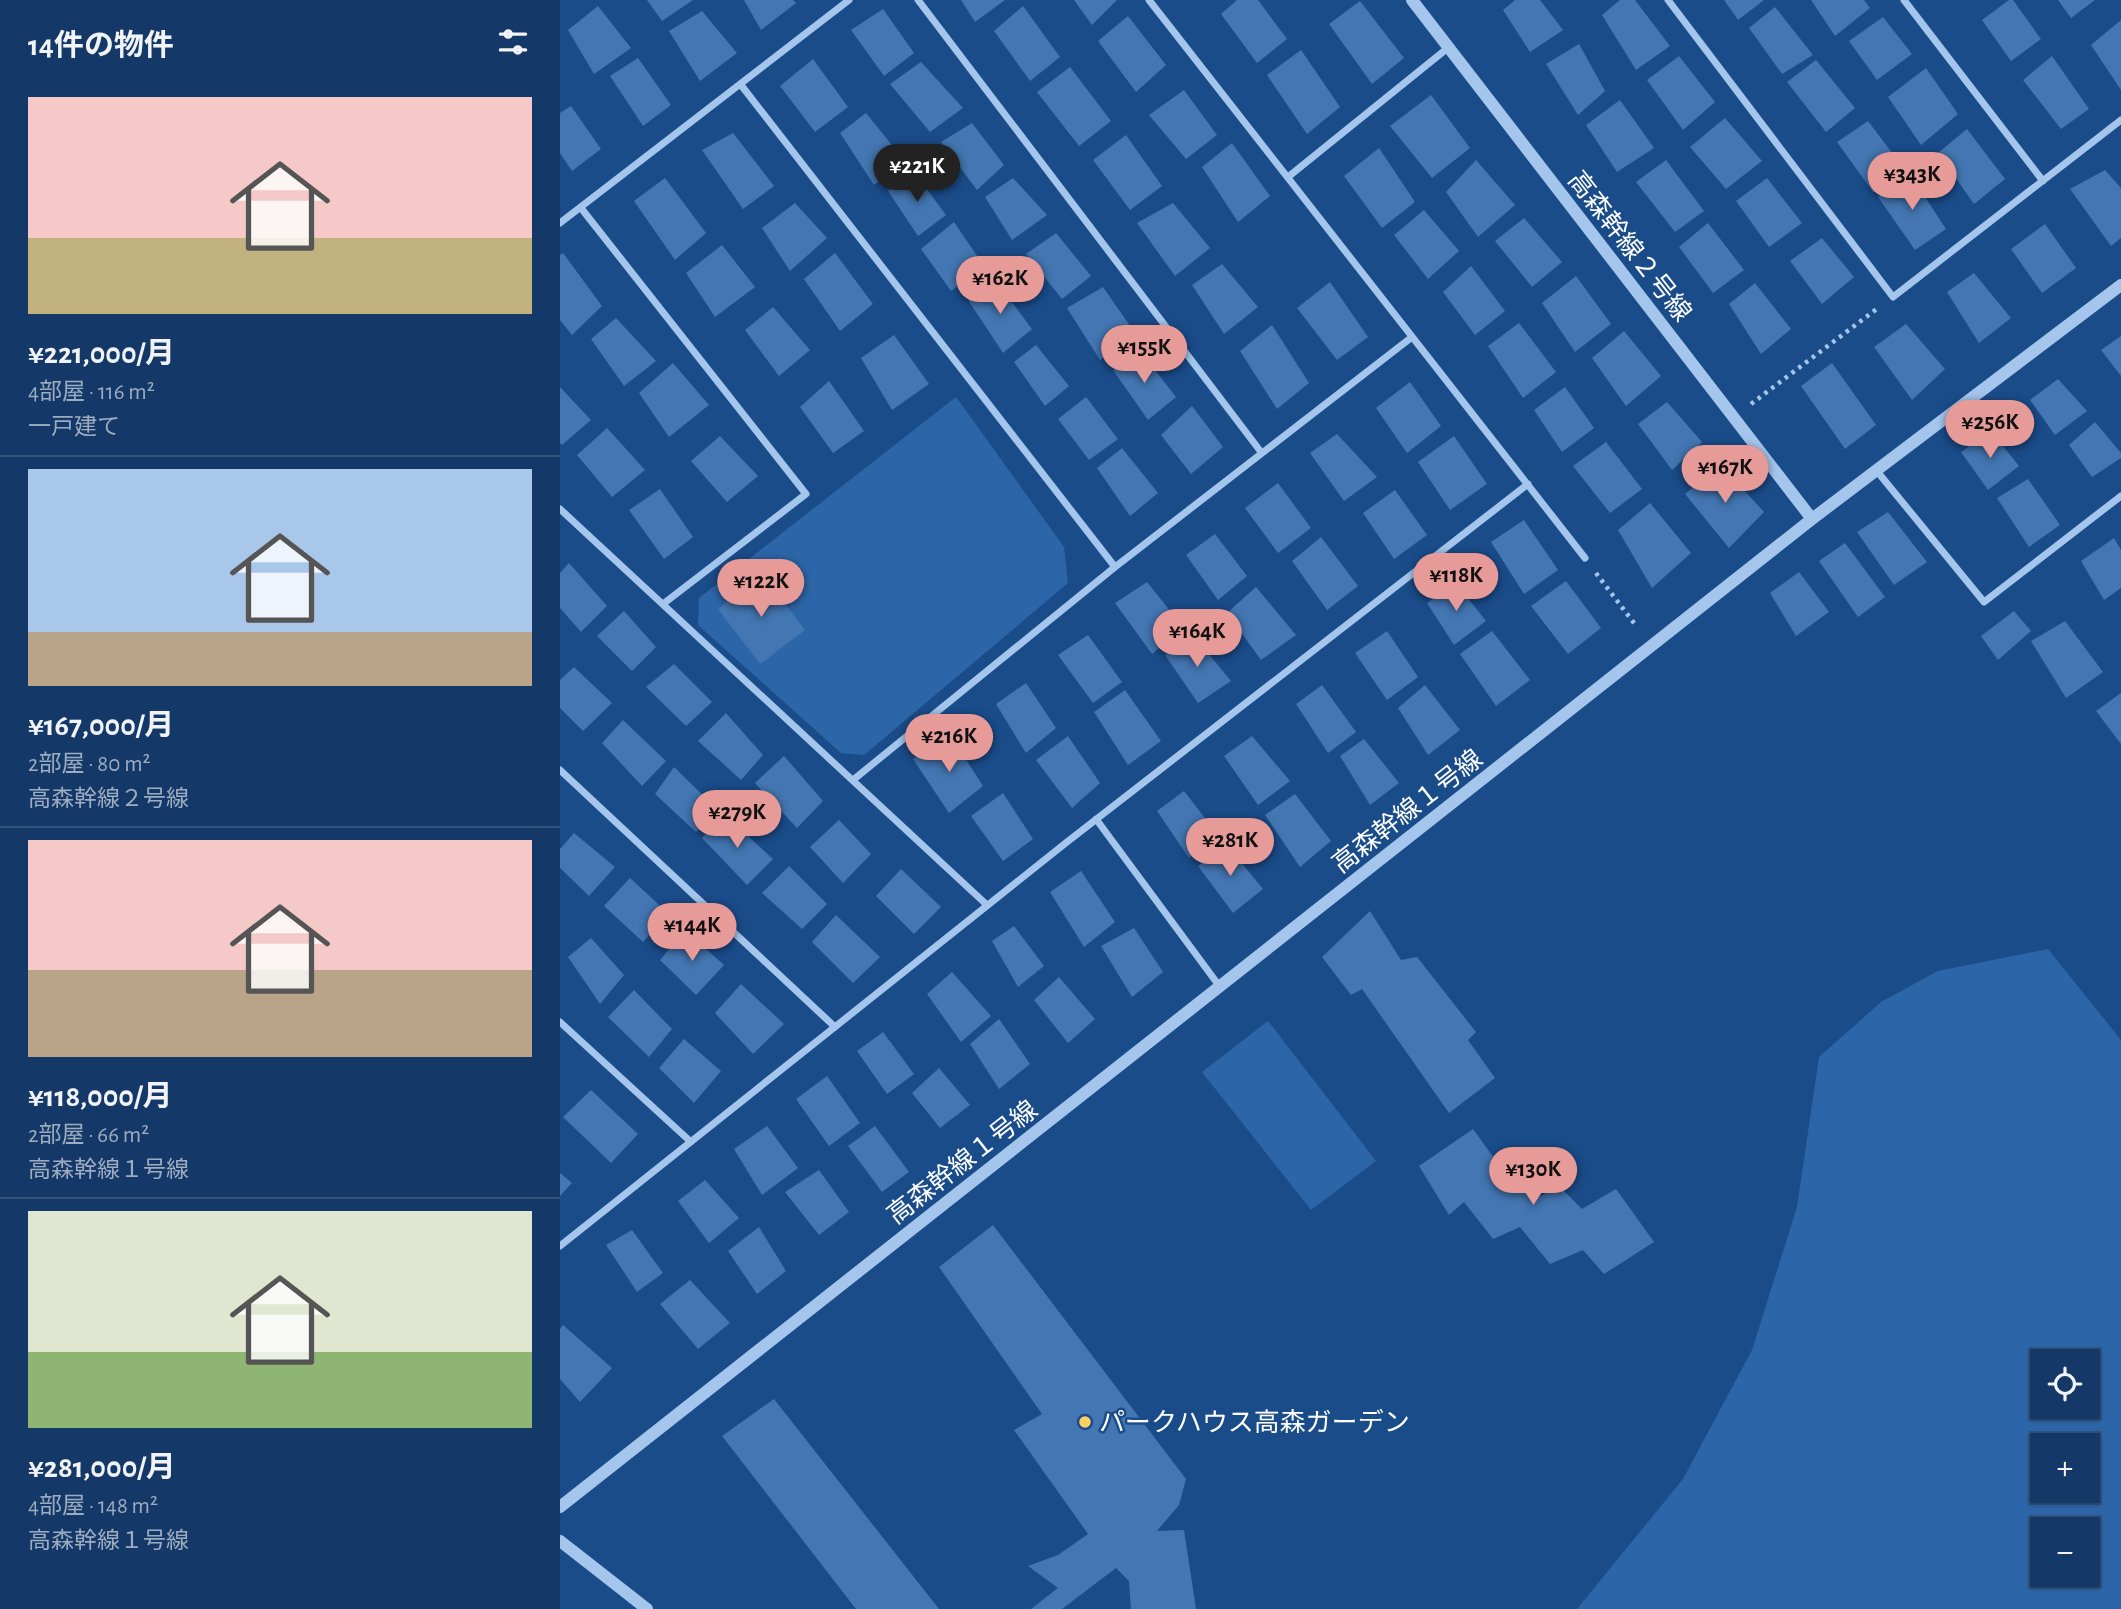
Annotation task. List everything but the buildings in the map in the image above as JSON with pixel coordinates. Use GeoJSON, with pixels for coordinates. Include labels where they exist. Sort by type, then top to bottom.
{"type":"FeatureCollection","features":[{"type":"Feature","properties":{"kind":"street"},"geometry":{"type":"LineString","coordinates":[[560,223],[849,0]]}},
{"type":"Feature","properties":{"kind":"street"},"geometry":{"type":"LineString","coordinates":[[918,0],[1261,452]]}},
{"type":"Feature","properties":{"kind":"street"},"geometry":{"type":"LineString","coordinates":[[1149,0],[1585,558]]}},
{"type":"Feature","properties":{"kind":"street","name":"高森幹線２号線"},"geometry":{"type":"LineString","coordinates":[[1412,0],[1812,519]]}},
{"type":"Feature","properties":{"kind":"street"},"geometry":{"type":"LineString","coordinates":[[1668,0],[1893,297],[2121,120]]}},
{"type":"Feature","properties":{"kind":"street"},"geometry":{"type":"LineString","coordinates":[[1904,0],[2043,181]]}},
{"type":"Feature","properties":{"kind":"street"},"geometry":{"type":"LineString","coordinates":[[1288,177],[1449,47]]}},
{"type":"Feature","properties":{"kind":"street"},"geometry":{"type":"LineString","coordinates":[[741,85],[1115,567]]}},
{"type":"Feature","properties":{"kind":"street"},"geometry":{"type":"LineString","coordinates":[[581,208],[806,494],[663,604]]}},
{"type":"Feature","properties":{"kind":"street","name":"高森幹線１号線"},"geometry":{"type":"LineString","coordinates":[[560,1507],[1812,519],[2121,285]]}},
{"type":"Feature","properties":{"kind":"street"},"geometry":{"type":"LineString","coordinates":[[853,780],[1115,567],[1412,337]]}},
{"type":"Feature","properties":{"kind":"street"},"geometry":{"type":"LineString","coordinates":[[1876,470],[1984,602],[2120,500]]}},
{"type":"Feature","properties":{"kind":"street"},"geometry":{"type":"LineString","coordinates":[[560,1246],[987,905],[1528,484]]}},
{"type":"Feature","properties":{"kind":"street"},"geometry":{"type":"LineString","coordinates":[[560,509],[987,905]]}},
{"type":"Feature","properties":{"kind":"street"},"geometry":{"type":"LineString","coordinates":[[560,770],[835,1027]]}},
{"type":"Feature","properties":{"kind":"street"},"geometry":{"type":"LineString","coordinates":[[1096,820],[1220,988]]}},
{"type":"Feature","properties":{"kind":"street"},"geometry":{"type":"LineString","coordinates":[[560,1022],[691,1142]]}},
{"type":"Feature","properties":{"kind":"street"},"geometry":{"type":"LineString","coordinates":[[560,1541],[647,1609]]}},
{"type":"Feature","properties":{"kind":"path"},"geometry":{"type":"LineString","coordinates":[[1734,417],[1893,297]]}},
{"type":"Feature","properties":{"kind":"path"},"geometry":{"type":"LineString","coordinates":[[1585,558],[1652,646]]}},
{"type":"Feature","properties":{"kind":"shaded area"},"geometry":{"type":"Polygon","coordinates":[[[956,397],[1064,547],[1068,583],[864,755],[841,753],[698,625],[699,598],[956,397]]]}},
{"type":"Feature","properties":{"kind":"shaded area"},"geometry":{"type":"Polygon","coordinates":[[[2048,949],[2121,1040],[2121,1609],[1577,1609],[1683,1479],[1752,1350],[1797,1207],[1819,1057],[1881,1002],[1938,971],[2048,949]]]}},
{"type":"Feature","properties":{"kind":"shaded area"},"geometry":{"type":"Polygon","coordinates":[[[1268,1021],[1376,1161],[1311,1210],[1202,1072],[1268,1021]]]}},
{"type":"Feature","properties":{"kind":"place","name":"パークハウス高森ガーデン"},"geometry":{"type":"Point","coordinates":[1085,1422]}}]}
